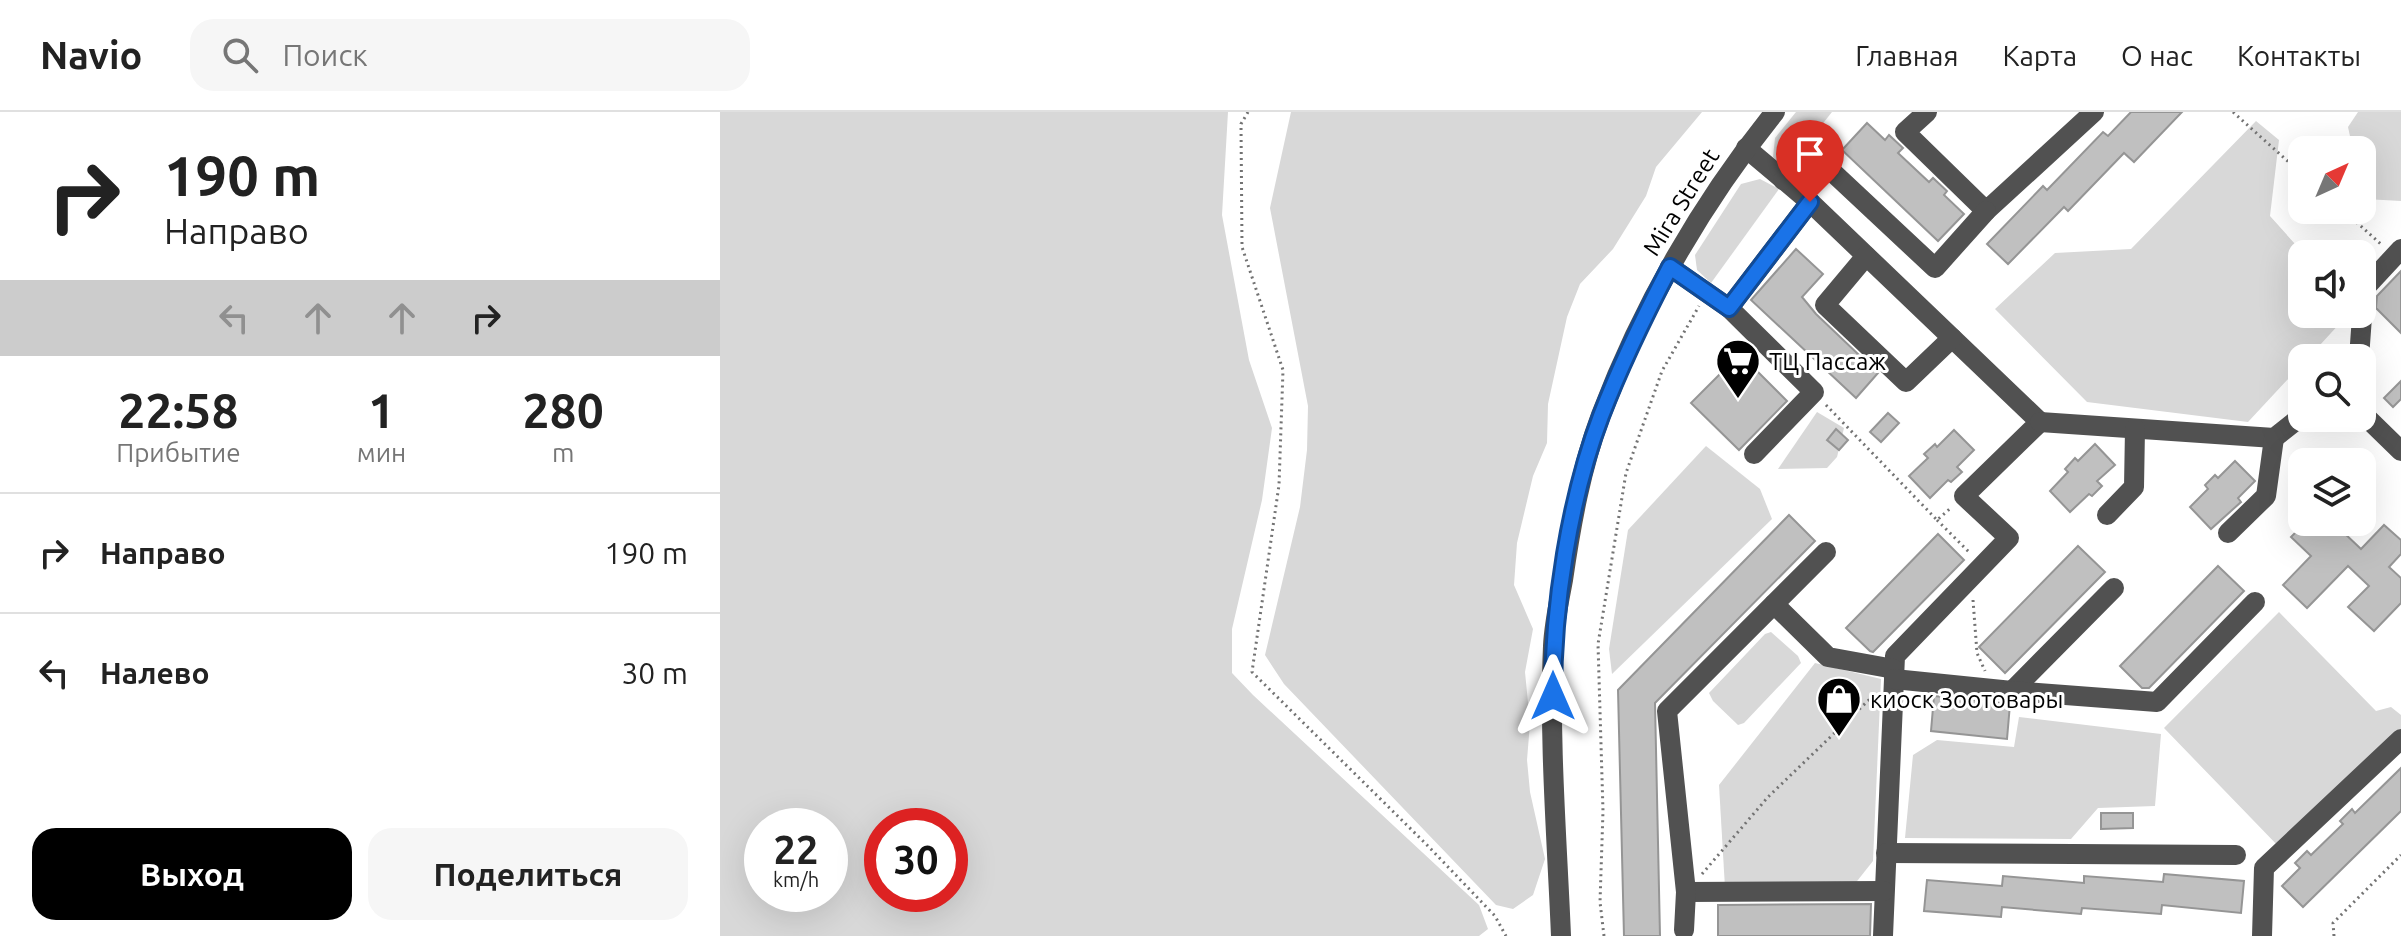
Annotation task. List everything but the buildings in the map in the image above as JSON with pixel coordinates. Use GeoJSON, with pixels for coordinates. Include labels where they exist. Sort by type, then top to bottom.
{"type":"FeatureCollection","features":[{"type":"Feature","properties":{"kind":"street","name":"Mira Street"},"geometry":{"type":"LineString","coordinates":[[1561,936],[1553,750],[1553,643],[1572,516],[1600,418],[1633,340],[1670,267],[1746,148],[1775,112]]}},
{"type":"Feature","properties":{"kind":"street"},"geometry":{"type":"LineString","coordinates":[[1927,112],[1905,132],[1986,211]]}},
{"type":"Feature","properties":{"kind":"street"},"geometry":{"type":"LineString","coordinates":[[1783,180],[1811,152],[1935,268],[1986,211],[2094,112]]}},
{"type":"Feature","properties":{"kind":"street"},"geometry":{"type":"LineString","coordinates":[[1746,148],[1810,202],[2040,422],[2274,438],[2288,427]]}},
{"type":"Feature","properties":{"kind":"street"},"geometry":{"type":"LineString","coordinates":[[1729,308],[1810,202]]}},
{"type":"Feature","properties":{"kind":"street"},"geometry":{"type":"LineString","coordinates":[[2360,344],[2364,289],[2398,253]]}},
{"type":"Feature","properties":{"kind":"street"},"geometry":{"type":"LineString","coordinates":[[1866,256],[1825,305],[1906,382],[1952,338]]}},
{"type":"Feature","properties":{"kind":"street"},"geometry":{"type":"LineString","coordinates":[[1670,267],[1729,308],[1814,392],[1754,454]]}},
{"type":"Feature","properties":{"kind":"street"},"geometry":{"type":"LineString","coordinates":[[1883,936],[1895,656],[2009,538],[1964,496],[2040,422]]}},
{"type":"Feature","properties":{"kind":"street"},"geometry":{"type":"LineString","coordinates":[[2376,427],[2401,451]]}},
{"type":"Feature","properties":{"kind":"street"},"geometry":{"type":"LineString","coordinates":[[2107,515],[2134,487],[2135,429]]}},
{"type":"Feature","properties":{"kind":"street"},"geometry":{"type":"LineString","coordinates":[[2228,533],[2266,496],[2274,438]]}},
{"type":"Feature","properties":{"kind":"street"},"geometry":{"type":"LineString","coordinates":[[1684,930],[1686,892],[1667,711],[1826,552]]}},
{"type":"Feature","properties":{"kind":"street"},"geometry":{"type":"LineString","coordinates":[[2003,690],[2114,588]]}},
{"type":"Feature","properties":{"kind":"street"},"geometry":{"type":"LineString","coordinates":[[1774,604],[1828,657],[1894,674],[2003,690],[2157,702],[2255,602]]}},
{"type":"Feature","properties":{"kind":"street"},"geometry":{"type":"LineString","coordinates":[[2262,936],[2264,868],[2401,739]]}},
{"type":"Feature","properties":{"kind":"street"},"geometry":{"type":"LineString","coordinates":[[1886,853],[2236,855]]}},
{"type":"Feature","properties":{"kind":"street"},"geometry":{"type":"LineString","coordinates":[[1686,892],[1884,891]]}},
{"type":"Feature","properties":{"kind":"path"},"geometry":{"type":"LineString","coordinates":[[1248,112],[1241,124],[1242,247],[1283,370],[1279,485],[1252,672],[1428,846],[1495,916],[1506,936]]}},
{"type":"Feature","properties":{"kind":"path"},"geometry":{"type":"LineString","coordinates":[[2233,112],[2288,161]]}},
{"type":"Feature","properties":{"kind":"path"},"geometry":{"type":"LineString","coordinates":[[2361,224],[2398,253]]}},
{"type":"Feature","properties":{"kind":"path"},"geometry":{"type":"LineString","coordinates":[[1604,936],[1600,902],[1603,811],[1598,644],[1626,473],[1662,371],[1706,292]]}},
{"type":"Feature","properties":{"kind":"path"},"geometry":{"type":"LineString","coordinates":[[1814,392],[1937,520],[1976,570],[1977,653],[2003,690]]}},
{"type":"Feature","properties":{"kind":"path"},"geometry":{"type":"LineString","coordinates":[[1937,520],[1964,496]]}},
{"type":"Feature","properties":{"kind":"path"},"geometry":{"type":"LineString","coordinates":[[1686,892],[1768,797],[1894,674]]}},
{"type":"Feature","properties":{"kind":"path"},"geometry":{"type":"LineString","coordinates":[[2334,936],[2333,923],[2401,855]]}},
{"type":"Feature","properties":{"kind":"shaded area"},"geometry":{"type":"Polygon","coordinates":[[[720,112],[1228,112],[1222,215],[1249,360],[1272,428],[1262,500],[1232,629],[1232,673],[1479,905],[1488,929],[1479,936],[720,936],[720,112]]]}},
{"type":"Feature","properties":{"kind":"shaded area"},"geometry":{"type":"Polygon","coordinates":[[[1291,112],[1702,112],[1656,167],[1646,196],[1613,249],[1580,284],[1567,317],[1548,404],[1547,443],[1533,476],[1517,543],[1514,585],[1533,629],[1525,672],[1530,723],[1527,760],[1530,792],[1545,859],[1533,895],[1513,909],[1496,905],[1284,684],[1265,655],[1300,507],[1307,450],[1308,406],[1270,208],[1291,112]]]}},
{"type":"Feature","properties":{"kind":"shaded area"},"geometry":{"type":"Polygon","coordinates":[[[1796,112],[1832,112],[1785,171],[1773,157],[1775,138],[1796,112]]]}},
{"type":"Feature","properties":{"kind":"shaded area"},"geometry":{"type":"Polygon","coordinates":[[[2358,112],[2401,112],[2401,201],[2376,200],[2376,136],[2350,136],[2348,127],[2358,112]]]}},
{"type":"Feature","properties":{"kind":"shaded area"},"geometry":{"type":"Polygon","coordinates":[[[2256,121],[2279,140],[2270,216],[2291,240],[2288,240],[2288,328],[2336,328],[2321,344],[2288,344],[2288,379],[2248,422],[2087,402],[1995,309],[2055,253],[2131,249],[2256,121]]]}},
{"type":"Feature","properties":{"kind":"shaded area"},"geometry":{"type":"Polygon","coordinates":[[[1760,179],[1779,189],[1711,283],[1697,270],[1695,255],[1741,184],[1760,179]]]}},
{"type":"Feature","properties":{"kind":"shaded area"},"geometry":{"type":"Polygon","coordinates":[[[1817,412],[1844,428],[1837,457],[1827,468],[1778,469],[1817,412]]]}},
{"type":"Feature","properties":{"kind":"shaded area"},"geometry":{"type":"Polygon","coordinates":[[[1706,446],[1760,489],[1772,519],[1612,674],[1609,649],[1628,530],[1706,446]]]}},
{"type":"Feature","properties":{"kind":"shaded area"},"geometry":{"type":"Polygon","coordinates":[[[2279,612],[2376,711],[2391,707],[2401,715],[2401,735],[2281,849],[2164,728],[2279,612]]]}},
{"type":"Feature","properties":{"kind":"shaded area"},"geometry":{"type":"Polygon","coordinates":[[[1771,632],[1798,656],[1801,663],[1744,723],[1738,725],[1713,701],[1709,693],[1765,634],[1771,632]]]}},
{"type":"Feature","properties":{"kind":"shaded area"},"geometry":{"type":"Polygon","coordinates":[[[1815,663],[1881,679],[1873,861],[1850,890],[1725,888],[1719,785],[1815,663]]]}},
{"type":"Feature","properties":{"kind":"shaded area"},"geometry":{"type":"Polygon","coordinates":[[[2019,717],[2161,734],[2155,806],[2098,808],[2071,839],[1905,838],[1913,755],[1937,740],[2014,747],[2019,717]]]}},
{"type":"Feature","properties":{"kind":"place","name":"ТЦ Пассаж"},"geometry":{"type":"Point","coordinates":[1738,400]}},
{"type":"Feature","properties":{"kind":"place","name":"киоск Зоотовары"},"geometry":{"type":"Point","coordinates":[1839,738]}},
{"type":"Feature","properties":{"kind":"route"},"geometry":{"type":"LineString","coordinates":[[1553,696],[1553,643],[1572,516],[1600,418],[1633,340],[1670,267],[1729,308],[1810,202]]}}]}
